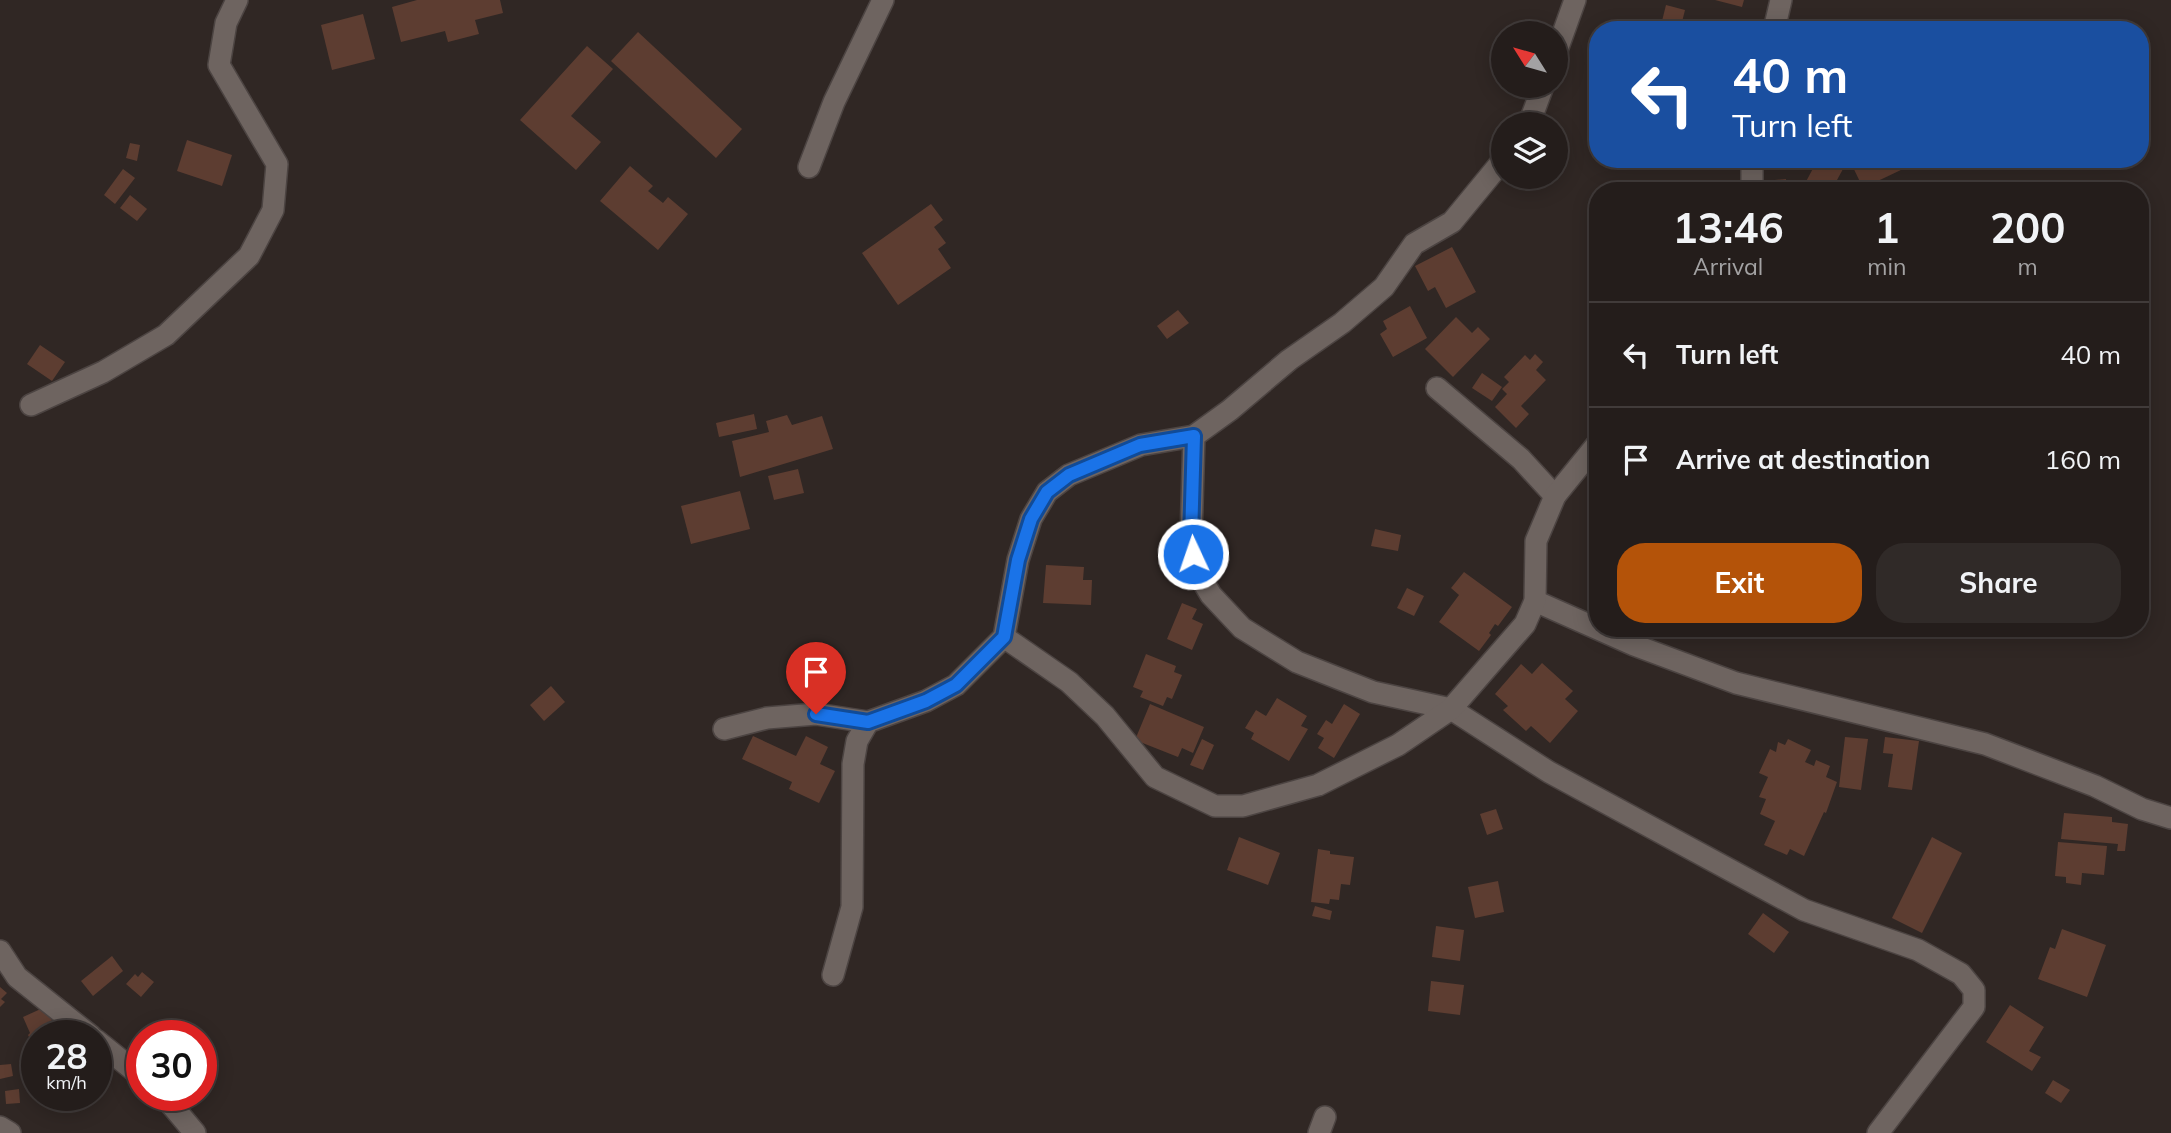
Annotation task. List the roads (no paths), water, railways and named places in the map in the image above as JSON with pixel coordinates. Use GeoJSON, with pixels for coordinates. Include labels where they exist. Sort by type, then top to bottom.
{"type":"FeatureCollection","features":[{"type":"Feature","properties":{"kind":"street"},"geometry":{"type":"LineString","coordinates":[[31,405],[103,372],[166,335],[249,257],[267,222],[273,210],[277,164],[219,65],[226,23],[237,0]]}},
{"type":"Feature","properties":{"kind":"street"},"geometry":{"type":"LineString","coordinates":[[809,167],[834,102],[883,0]]}},
{"type":"Feature","properties":{"kind":"street"},"geometry":{"type":"LineString","coordinates":[[1567,21],[1575,0]]}},
{"type":"Feature","properties":{"kind":"street"},"geometry":{"type":"LineString","coordinates":[[1776,21],[1781,0]]}},
{"type":"Feature","properties":{"kind":"street"},"geometry":{"type":"LineString","coordinates":[[724,729],[767,718],[816,714],[868,722],[926,701],[956,685],[1004,637],[1018,560],[1031,519],[1047,492],[1069,475],[1140,445],[1194,436],[1230,410],[1289,360],[1342,323],[1384,287],[1414,244],[1452,222],[1491,175]]}},
{"type":"Feature","properties":{"kind":"street"},"geometry":{"type":"LineString","coordinates":[[1437,388],[1521,459],[1555,496]]}},
{"type":"Feature","properties":{"kind":"street"},"geometry":{"type":"LineString","coordinates":[[1194,436],[1191,538],[1196,570],[1211,595],[1242,628],[1297,662],[1360,687],[1451,709],[1549,772],[1804,910],[1918,950],[1961,974],[1974,990],[1974,1007],[1878,1133]]}},
{"type":"Feature","properties":{"kind":"street"},"geometry":{"type":"LineString","coordinates":[[1004,637],[1069,681],[1105,716],[1155,777],[1215,806],[1243,806],[1318,785],[1398,745],[1451,709],[1525,624],[1535,601],[1535,541],[1555,496],[1589,454]]}},
{"type":"Feature","properties":{"kind":"street"},"geometry":{"type":"LineString","coordinates":[[1535,601],[1589,625]]}},
{"type":"Feature","properties":{"kind":"street"},"geometry":{"type":"LineString","coordinates":[[1616,637],[1736,683],[1985,744],[2095,786],[2142,809],[2171,818]]}},
{"type":"Feature","properties":{"kind":"street"},"geometry":{"type":"LineString","coordinates":[[832,975],[852,907],[853,764],[857,740],[868,722]]}},
{"type":"Feature","properties":{"kind":"street"},"geometry":{"type":"LineString","coordinates":[[0,951],[17,977],[71,1020]]}},
{"type":"Feature","properties":{"kind":"street"},"geometry":{"type":"LineString","coordinates":[[112,1054],[126,1064]]}},
{"type":"Feature","properties":{"kind":"street"},"geometry":{"type":"LineString","coordinates":[[177,1111],[195,1133]]}},
{"type":"Feature","properties":{"kind":"street"},"geometry":{"type":"LineString","coordinates":[[0,1127],[10,1133]]}}]}
